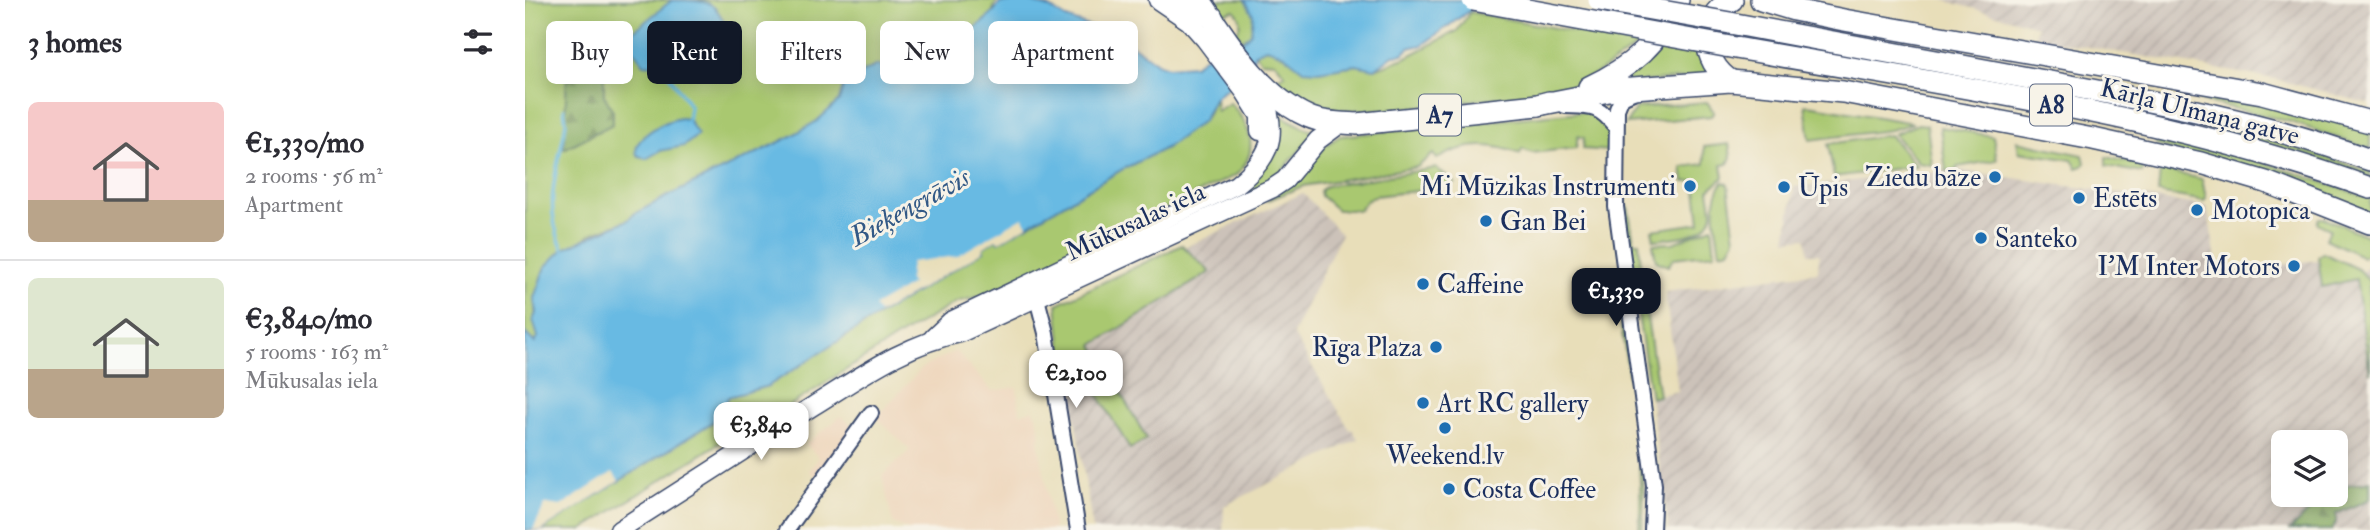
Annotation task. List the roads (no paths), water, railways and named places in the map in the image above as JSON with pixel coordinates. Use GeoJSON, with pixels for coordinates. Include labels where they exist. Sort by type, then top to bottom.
{"type":"FeatureCollection","features":[{"type":"Feature","properties":{"kind":"highway"},"geometry":{"type":"LineString","coordinates":[[1172,0],[1209,21]]}},
{"type":"Feature","properties":{"kind":"highway","name":"Kārļa Ulmaņa gatve"},"geometry":{"type":"LineString","coordinates":[[1473,0],[2154,124],[2241,146],[2370,188]]}},
{"type":"Feature","properties":{"kind":"highway","name":"Kārļa Ulmaņa gatve"},"geometry":{"type":"LineString","coordinates":[[1599,0],[2166,103],[2261,126],[2370,160]]}},
{"type":"Feature","properties":{"kind":"highway","name":"Mūkusalas iela"},"geometry":{"type":"LineString","coordinates":[[1209,21],[1252,86],[1311,118],[1341,124],[1538,105],[1585,89],[1612,77],[1634,62],[1661,33],[1678,0]]}},
{"type":"Feature","properties":{"kind":"highway"},"geometry":{"type":"LineString","coordinates":[[1731,81],[1713,66],[1708,37],[1712,17],[1722,5],[1732,0]]}},
{"type":"Feature","properties":{"kind":"highway"},"geometry":{"type":"LineString","coordinates":[[1761,0],[1844,20],[2262,93],[2370,122]]}},
{"type":"Feature","properties":{"kind":"highway"},"geometry":{"type":"LineString","coordinates":[[1538,105],[1619,89],[1731,81],[1843,92],[2134,147],[2201,163],[2266,182],[2370,223]]}},
{"type":"Feature","properties":{"kind":"main road","name":"Mūkusalas iela"},"geometry":{"type":"LineString","coordinates":[[1158,0],[1189,20],[1209,21]]}},
{"type":"Feature","properties":{"kind":"main road","name":"Mūkusalas iela"},"geometry":{"type":"LineString","coordinates":[[619,530],[853,381],[933,338],[960,333],[1035,289],[1235,185],[1264,158],[1271,138],[1271,116],[1252,86]]}},
{"type":"Feature","properties":{"kind":"main road","name":"Mūkusalas iela"},"geometry":{"type":"LineString","coordinates":[[1035,289],[1273,188],[1290,174],[1318,140],[1341,124]]}},
{"type":"Feature","properties":{"kind":"street"},"geometry":{"type":"LineString","coordinates":[[1640,89],[1622,97],[1617,109],[1616,207],[1654,485],[1652,530]]}},
{"type":"Feature","properties":{"kind":"street"},"geometry":{"type":"LineString","coordinates":[[1538,105],[1596,108],[1604,112],[1615,126]]}},
{"type":"Feature","properties":{"kind":"street"},"geometry":{"type":"LineString","coordinates":[[1035,289],[1046,333],[1078,530]]}},
{"type":"Feature","properties":{"kind":"street"},"geometry":{"type":"LineString","coordinates":[[787,530],[871,413]]}},
{"type":"Feature","properties":{"kind":"water"},"geometry":{"type":"Polygon","coordinates":[[[672,0],[710,4],[723,21],[647,21],[647,64],[644,64],[633,49],[633,32],[672,0]]]}},
{"type":"Feature","properties":{"kind":"water","name":"Bieķengrāvis"},"geometry":{"type":"Polygon","coordinates":[[[1245,0],[1484,0],[1422,45],[1409,48],[1403,54],[1393,55],[1375,69],[1356,65],[1318,71],[1303,70],[1273,50],[1266,48],[1255,53],[1248,72],[1215,97],[1203,121],[1166,148],[1123,169],[999,242],[996,239],[983,248],[984,251],[768,386],[728,397],[722,416],[542,530],[525,530],[525,333],[535,343],[538,337],[533,320],[536,313],[534,298],[545,267],[563,249],[628,220],[666,197],[788,138],[817,121],[839,101],[844,84],[866,84],[866,71],[878,65],[880,84],[974,84],[974,29],[1000,3],[1027,1],[1050,8],[1074,21],[988,21],[988,84],[1138,84],[1138,49],[1168,67],[1194,65],[1220,46],[1240,43],[1246,38],[1251,33],[1253,15],[1245,0]]]}},
{"type":"Feature","properties":{"kind":"water"},"geometry":{"type":"Polygon","coordinates":[[[681,118],[688,119],[698,135],[684,146],[660,151],[646,159],[637,155],[639,142],[644,136],[658,126],[681,118]]]}},
{"type":"Feature","properties":{"kind":"waterway"},"geometry":{"type":"LineString","coordinates":[[675,84],[690,106],[688,119]]}},
{"type":"Feature","properties":{"kind":"waterway"},"geometry":{"type":"LineString","coordinates":[[563,249],[553,216],[552,201],[566,122],[564,109]]}},
{"type":"Feature","properties":{"kind":"place","name":"Ziedu bāze"},"geometry":{"type":"Point","coordinates":[1995,177]}},
{"type":"Feature","properties":{"kind":"place","name":"Mi Mūzikas Instrumenti"},"geometry":{"type":"Point","coordinates":[1690,186]}},
{"type":"Feature","properties":{"kind":"place","name":"Ūpis"},"geometry":{"type":"Point","coordinates":[1784,187]}},
{"type":"Feature","properties":{"kind":"place","name":"Estēts"},"geometry":{"type":"Point","coordinates":[2079,198]}},
{"type":"Feature","properties":{"kind":"place","name":"Motopica"},"geometry":{"type":"Point","coordinates":[2197,210]}},
{"type":"Feature","properties":{"kind":"place","name":"Gan Bei"},"geometry":{"type":"Point","coordinates":[1486,221]}},
{"type":"Feature","properties":{"kind":"place","name":"Santeko"},"geometry":{"type":"Point","coordinates":[1981,238]}},
{"type":"Feature","properties":{"kind":"place","name":"I'M Inter Motors"},"geometry":{"type":"Point","coordinates":[2294,266]}},
{"type":"Feature","properties":{"kind":"place","name":"Caffeine"},"geometry":{"type":"Point","coordinates":[1423,284]}},
{"type":"Feature","properties":{"kind":"place","name":"Rīga Plaza"},"geometry":{"type":"Point","coordinates":[1436,347]}},
{"type":"Feature","properties":{"kind":"place","name":"Art RC gallery"},"geometry":{"type":"Point","coordinates":[1423,403]}},
{"type":"Feature","properties":{"kind":"place","name":"Weekend.lv"},"geometry":{"type":"Point","coordinates":[1445,428]}},
{"type":"Feature","properties":{"kind":"place","name":"Costa Coffee"},"geometry":{"type":"Point","coordinates":[1449,489]}}]}
